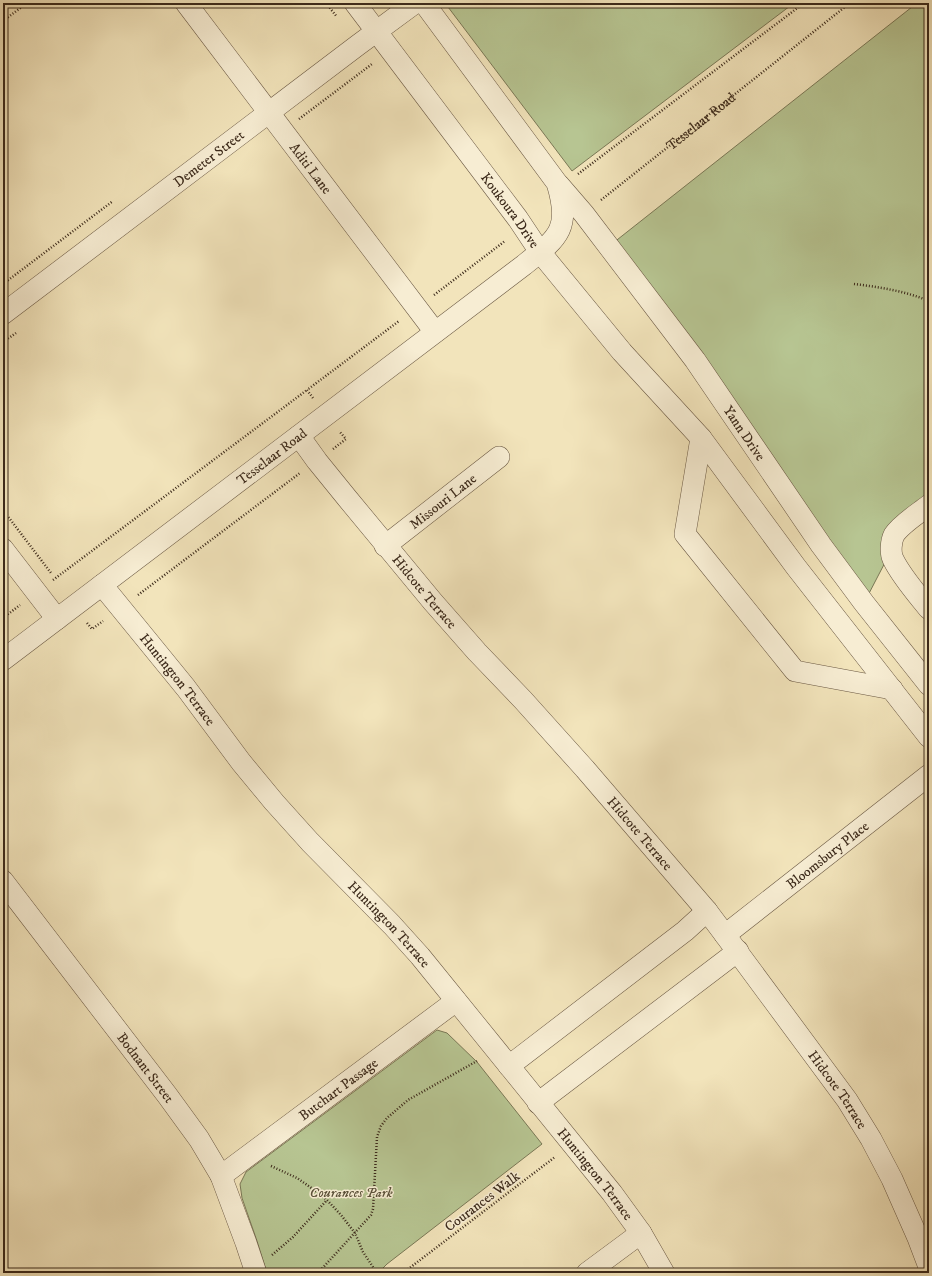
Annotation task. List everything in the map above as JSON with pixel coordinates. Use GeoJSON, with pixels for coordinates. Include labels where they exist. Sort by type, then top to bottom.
{"type":"FeatureCollection","features":[{"type":"Feature","properties":{"kind":"street","name":"Aditi Lane"},"geometry":{"type":"LineString","coordinates":[[186,3],[435,332]]}},
{"type":"Feature","properties":{"kind":"street","name":"Koukoura Drive"},"geometry":{"type":"LineString","coordinates":[[355,3],[518,219],[540,252],[554,241],[561,228],[563,204],[557,183],[424,3]]}},
{"type":"Feature","properties":{"kind":"street","name":"Demeter Street"},"geometry":{"type":"LineString","coordinates":[[3,314],[415,3]]}},
{"type":"Feature","properties":{"kind":"street","name":"Yann Drive"},"geometry":{"type":"LineString","coordinates":[[557,183],[584,214],[695,360],[825,551],[929,686]]}},
{"type":"Feature","properties":{"kind":"street","name":"Tesselaar Road"},"geometry":{"type":"LineString","coordinates":[[3,660],[540,252]]}},
{"type":"Feature","properties":{"kind":"street"},"geometry":{"type":"LineString","coordinates":[[540,252],[622,352],[701,438],[796,567],[929,737]]}},
{"type":"Feature","properties":{"kind":"street","name":"Hidcote Terrace"},"geometry":{"type":"LineString","coordinates":[[299,436],[317,461],[385,546],[477,652],[523,700],[585,769],[706,911],[738,951],[847,1100],[863,1126],[892,1179],[929,1267]]}},
{"type":"Feature","properties":{"kind":"street"},"geometry":{"type":"LineString","coordinates":[[701,438],[685,534],[795,671],[892,689]]}},
{"type":"Feature","properties":{"kind":"street","name":"Missouri Lane"},"geometry":{"type":"LineString","coordinates":[[385,546],[499,457]]}},
{"type":"Feature","properties":{"kind":"street"},"geometry":{"type":"LineString","coordinates":[[929,505],[894,535],[891,545],[892,558],[929,609]]}},
{"type":"Feature","properties":{"kind":"street"},"geometry":{"type":"LineString","coordinates":[[3,549],[57,619]]}},
{"type":"Feature","properties":{"kind":"street","name":"Huntington Terrace"},"geometry":{"type":"LineString","coordinates":[[102,585],[186,688],[241,762],[274,802],[310,842],[392,925],[420,956],[612,1193],[641,1233],[664,1273]]}},
{"type":"Feature","properties":{"kind":"street","name":"Bloomsbury Place"},"geometry":{"type":"LineString","coordinates":[[725,935],[929,775]]}},
{"type":"Feature","properties":{"kind":"street","name":"Bodnant Street"},"geometry":{"type":"LineString","coordinates":[[3,881],[168,1095],[199,1139],[221,1176],[256,1273]]}},
{"type":"Feature","properties":{"kind":"street"},"geometry":{"type":"LineString","coordinates":[[509,1066],[686,931],[706,911]]}},
{"type":"Feature","properties":{"kind":"street"},"geometry":{"type":"LineString","coordinates":[[538,1103],[738,951]]}},
{"type":"Feature","properties":{"kind":"street","name":"Butchart Passage"},"geometry":{"type":"LineString","coordinates":[[221,1176],[456,1001]]}},
{"type":"Feature","properties":{"kind":"street"},"geometry":{"type":"LineString","coordinates":[[587,1273],[641,1233]]}},
{"type":"Feature","properties":{"kind":"path"},"geometry":{"type":"LineString","coordinates":[[3,21],[27,3]]}},
{"type":"Feature","properties":{"kind":"path"},"geometry":{"type":"LineString","coordinates":[[582,171],[804,3]]}},
{"type":"Feature","properties":{"kind":"path","name":"Tesselaar Road"},"geometry":{"type":"LineString","coordinates":[[584,214],[850,3]]}},
{"type":"Feature","properties":{"kind":"path"},"geometry":{"type":"LineString","coordinates":[[854,284],[890,289],[918,296],[929,301]]}},
{"type":"Feature","properties":{"kind":"path"},"geometry":{"type":"LineString","coordinates":[[3,618],[307,390]]}},
{"type":"Feature","properties":{"kind":"path"},"geometry":{"type":"LineString","coordinates":[[318,1273],[370,1216],[373,1209],[377,1137],[381,1126],[387,1118],[408,1100],[469,1067],[494,1049]]}},
{"type":"Feature","properties":{"kind":"path","name":"Courances Walk"},"geometry":{"type":"LineString","coordinates":[[403,1273],[573,1144]]}},
{"type":"Feature","properties":{"kind":"path"},"geometry":{"type":"LineString","coordinates":[[256,1150],[270,1165],[297,1178],[327,1200],[355,1233],[363,1252],[377,1273]]}},
{"type":"Feature","properties":{"kind":"path"},"geometry":{"type":"LineString","coordinates":[[269,1257],[293,1237],[327,1200]]}},
{"type":"Feature","properties":{"kind":"green space"},"geometry":{"type":"Polygon","coordinates":[[[445,3],[794,3],[572,171],[445,3]]]}},
{"type":"Feature","properties":{"kind":"green space"},"geometry":{"type":"Polygon","coordinates":[[[917,3],[929,3],[929,505],[905,524],[864,603],[608,247],[917,3]]]}},
{"type":"Feature","properties":{"kind":"green space","name":"Courances Park"},"geometry":{"type":"Polygon","coordinates":[[[437,1030],[447,1033],[477,1062],[542,1144],[387,1264],[378,1273],[267,1273],[242,1198],[240,1184],[246,1172],[437,1030]]]}}]}
